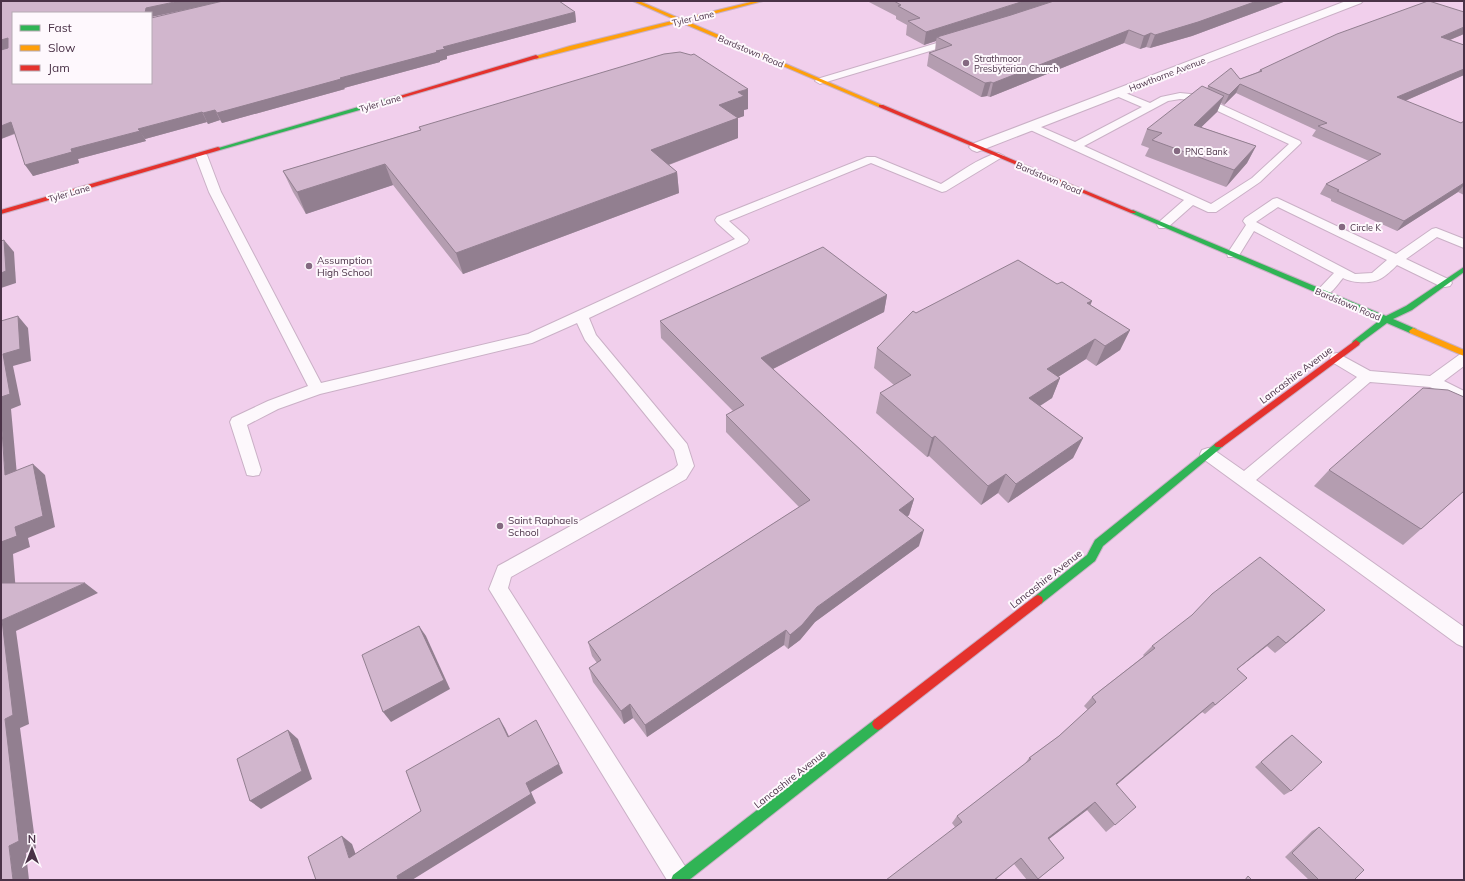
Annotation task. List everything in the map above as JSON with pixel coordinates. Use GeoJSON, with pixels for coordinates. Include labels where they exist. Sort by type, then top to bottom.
{"type":"FeatureCollection","features":[{"type":"Feature","properties":{"kind":"street","name":"Bardstown Road"},"geometry":{"type":"LineString","coordinates":[[635,1],[820,81],[1233,254],[1464,353]]}},
{"type":"Feature","properties":{"kind":"street","name":"Tyler Lane"},"geometry":{"type":"LineString","coordinates":[[1,212],[572,48],[762,1]]}},
{"type":"Feature","properties":{"kind":"street","name":"Hawthorne Avenue"},"geometry":{"type":"LineString","coordinates":[[977,147],[1357,1]]}},
{"type":"Feature","properties":{"kind":"street","name":"Lancashire Avenue"},"geometry":{"type":"LineString","coordinates":[[679,880],[1091,558],[1099,543],[1208,454],[1337,358],[1385,320],[1409,308],[1464,269]]}},
{"type":"Feature","properties":{"kind":"lane"},"geometry":{"type":"LineString","coordinates":[[820,81],[968,36]]}},
{"type":"Feature","properties":{"kind":"lane"},"geometry":{"type":"LineString","coordinates":[[1118,93],[1150,107]]}},
{"type":"Feature","properties":{"kind":"lane"},"geometry":{"type":"LineString","coordinates":[[1030,126],[1212,209],[1256,180],[1296,143],[1196,97],[1165,98],[1075,146]]}},
{"type":"Feature","properties":{"kind":"lane"},"geometry":{"type":"LineString","coordinates":[[201,155],[215,192],[317,389]]}},
{"type":"Feature","properties":{"kind":"lane"},"geometry":{"type":"LineString","coordinates":[[253,470],[238,422],[273,405],[317,389],[532,338],[743,240],[721,220],[871,159],[942,189],[980,165],[998,156]]}},
{"type":"Feature","properties":{"kind":"lane"},"geometry":{"type":"LineString","coordinates":[[1163,225],[1191,200]]}},
{"type":"Feature","properties":{"kind":"lane"},"geometry":{"type":"LineString","coordinates":[[1445,283],[1397,259],[1364,249],[1292,213],[1277,202],[1249,220],[1252,225],[1269,229],[1301,245],[1340,268],[1353,278],[1375,277],[1397,259],[1436,232],[1464,244]]}},
{"type":"Feature","properties":{"kind":"lane"},"geometry":{"type":"LineString","coordinates":[[1233,254],[1252,225]]}},
{"type":"Feature","properties":{"kind":"lane"},"geometry":{"type":"LineString","coordinates":[[1322,293],[1340,268]]}},
{"type":"Feature","properties":{"kind":"lane"},"geometry":{"type":"LineString","coordinates":[[581,316],[590,337],[681,448],[686,466],[680,474],[504,572],[498,589],[514,617],[679,880]]}},
{"type":"Feature","properties":{"kind":"lane"},"geometry":{"type":"LineString","coordinates":[[1337,358],[1367,376],[1433,382],[1464,398]]}},
{"type":"Feature","properties":{"kind":"lane"},"geometry":{"type":"LineString","coordinates":[[1433,382],[1464,359]]}},
{"type":"Feature","properties":{"kind":"lane"},"geometry":{"type":"LineString","coordinates":[[1245,480],[1367,376]]}},
{"type":"Feature","properties":{"kind":"lane"},"geometry":{"type":"LineString","coordinates":[[1208,454],[1464,638]]}},
{"type":"Feature","properties":{"kind":"building"},"geometry":{"type":"Polygon","coordinates":[[[1,1],[179,1],[146,8],[145,12],[12,12],[12,84],[152,84],[152,18],[223,1],[559,1],[575,12],[443,47],[445,49],[436,51],[438,52],[217,113],[215,110],[202,112],[138,129],[140,131],[71,149],[72,152],[25,165],[11,122],[1,126],[1,50],[8,48],[8,38],[1,40],[1,1]]]}},
{"type":"Feature","properties":{"kind":"building"},"geometry":{"type":"Polygon","coordinates":[[[894,1],[1024,1],[926,32],[908,21],[920,18],[898,6],[901,5],[894,1]]]}},
{"type":"Feature","properties":{"kind":"building"},"geometry":{"type":"Polygon","coordinates":[[[1054,1],[1257,1],[1198,22],[1155,35],[1151,33],[1144,36],[1129,30],[993,83],[985,83],[929,53],[952,45],[937,37],[1054,1]]]}},
{"type":"Feature","properties":{"kind":"building"},"geometry":{"type":"Polygon","coordinates":[[[1428,1],[1464,12],[1464,27],[1441,37],[1464,45],[1464,69],[1397,97],[1461,123],[1464,121],[1464,183],[1404,221],[1337,191],[1339,190],[1326,184],[1381,154],[1318,126],[1327,123],[1240,84],[1229,95],[1208,86],[1231,68],[1240,79],[1262,71],[1260,70],[1337,34],[1428,1]]]}},
{"type":"Feature","properties":{"kind":"building"},"geometry":{"type":"Polygon","coordinates":[[[680,52],[691,55],[694,54],[748,89],[738,92],[744,96],[719,105],[738,118],[651,150],[677,172],[456,253],[385,164],[297,192],[283,171],[421,130],[419,127],[664,54],[680,52]]]}},
{"type":"Feature","properties":{"kind":"building"},"geometry":{"type":"Polygon","coordinates":[[[1202,86],[1224,96],[1194,125],[1256,146],[1234,170],[1152,140],[1162,133],[1147,129],[1202,86]]]}},
{"type":"Feature","properties":{"kind":"building"},"geometry":{"type":"Polygon","coordinates":[[[4,240],[6,271],[1,273],[1,241],[4,240]]]}},
{"type":"Feature","properties":{"kind":"building"},"geometry":{"type":"Polygon","coordinates":[[[823,247],[887,295],[761,358],[914,499],[899,510],[924,530],[817,607],[802,625],[790,635],[786,630],[645,725],[630,704],[621,711],[589,668],[601,660],[588,642],[810,500],[726,415],[744,405],[660,321],[823,247]]]}},
{"type":"Feature","properties":{"kind":"building"},"geometry":{"type":"Polygon","coordinates":[[[1018,260],[1057,284],[1062,282],[1092,301],[1087,303],[1130,330],[1105,346],[1095,339],[1047,369],[1060,378],[1029,398],[1083,438],[1016,484],[1006,474],[988,486],[935,436],[932,438],[880,393],[911,375],[877,348],[913,311],[916,313],[1018,260]]]}},
{"type":"Feature","properties":{"kind":"building"},"geometry":{"type":"Polygon","coordinates":[[[18,316],[20,349],[3,354],[10,394],[1,397],[1,321],[18,316]]]}},
{"type":"Feature","properties":{"kind":"building"},"geometry":{"type":"Polygon","coordinates":[[[1423,388],[1448,390],[1464,397],[1464,491],[1421,529],[1329,470],[1423,388]]]}},
{"type":"Feature","properties":{"kind":"building"},"geometry":{"type":"Polygon","coordinates":[[[1,416],[5,475],[33,464],[43,516],[15,527],[17,536],[1,542],[1,416]]]}},
{"type":"Feature","properties":{"kind":"building"},"geometry":{"type":"Polygon","coordinates":[[[1260,557],[1325,610],[1286,643],[1278,636],[1237,669],[1247,678],[1215,705],[1213,702],[1116,784],[1136,807],[1115,825],[1095,802],[1048,838],[1064,858],[1038,879],[1021,858],[994,880],[886,880],[962,822],[957,816],[1031,759],[1029,758],[1059,736],[1096,702],[1092,697],[1155,648],[1152,646],[1192,615],[1212,594],[1260,557]]]}},
{"type":"Feature","properties":{"kind":"building"},"geometry":{"type":"Polygon","coordinates":[[[1,566],[2,583],[85,583],[2,620],[13,715],[5,719],[19,841],[9,846],[13,880],[1,880],[1,566]]]}},
{"type":"Feature","properties":{"kind":"building"},"geometry":{"type":"Polygon","coordinates":[[[419,626],[444,680],[383,712],[362,655],[419,626]]]}},
{"type":"Feature","properties":{"kind":"building"},"geometry":{"type":"Polygon","coordinates":[[[499,718],[508,737],[536,720],[559,764],[526,783],[531,794],[397,876],[398,880],[316,880],[308,857],[342,836],[349,858],[421,811],[406,771],[499,718]]]}},
{"type":"Feature","properties":{"kind":"building"},"geometry":{"type":"Polygon","coordinates":[[[288,730],[302,771],[250,801],[237,759],[288,730]]]}},
{"type":"Feature","properties":{"kind":"building"},"geometry":{"type":"Polygon","coordinates":[[[1292,735],[1322,762],[1291,791],[1261,762],[1292,735]]]}},
{"type":"Feature","properties":{"kind":"building"},"geometry":{"type":"Polygon","coordinates":[[[1319,827],[1364,870],[1354,880],[1319,880],[1292,853],[1319,827]]]}},
{"type":"Feature","properties":{"kind":"building"},"geometry":{"type":"Polygon","coordinates":[[[1248,876],[1252,880],[1245,880],[1248,876]]]}},
{"type":"Feature","properties":{"kind":"traffic: fast"},"geometry":{"type":"LineString","coordinates":[[218,149],[396,98]]}},
{"type":"Feature","properties":{"kind":"traffic: fast"},"geometry":{"type":"LineString","coordinates":[[1133,212],[1413,331]]}},
{"type":"Feature","properties":{"kind":"traffic: fast"},"geometry":{"type":"LineString","coordinates":[[1356,343],[1385,320],[1409,308],[1464,269]]}},
{"type":"Feature","properties":{"kind":"traffic: fast"},"geometry":{"type":"LineString","coordinates":[[1038,600],[1091,558],[1099,543],[1219,445]]}},
{"type":"Feature","properties":{"kind":"traffic: fast"},"geometry":{"type":"LineString","coordinates":[[678,880],[878,724]]}},
{"type":"Feature","properties":{"kind":"traffic: slow"},"geometry":{"type":"LineString","coordinates":[[635,1],[881,106]]}},
{"type":"Feature","properties":{"kind":"traffic: slow"},"geometry":{"type":"LineString","coordinates":[[536,57],[761,1]]}},
{"type":"Feature","properties":{"kind":"traffic: slow"},"geometry":{"type":"LineString","coordinates":[[1413,331],[1464,353]]}},
{"type":"Feature","properties":{"kind":"traffic: jam"},"geometry":{"type":"LineString","coordinates":[[396,98],[536,57]]}},
{"type":"Feature","properties":{"kind":"traffic: jam"},"geometry":{"type":"LineString","coordinates":[[881,106],[1133,212]]}},
{"type":"Feature","properties":{"kind":"traffic: jam"},"geometry":{"type":"LineString","coordinates":[[1,212],[218,149]]}},
{"type":"Feature","properties":{"kind":"traffic: jam"},"geometry":{"type":"LineString","coordinates":[[1219,445],[1356,343]]}},
{"type":"Feature","properties":{"kind":"traffic: jam"},"geometry":{"type":"LineString","coordinates":[[878,724],[1038,600]]}},
{"type":"Feature","properties":{"kind":"place","name":"Strathmoor Presbyterian Church"},"geometry":{"type":"Point","coordinates":[966,63]}},
{"type":"Feature","properties":{"kind":"place","name":"PNC Bank"},"geometry":{"type":"Point","coordinates":[1177,151]}},
{"type":"Feature","properties":{"kind":"place","name":"Circle K"},"geometry":{"type":"Point","coordinates":[1342,227]}},
{"type":"Feature","properties":{"kind":"place","name":"Assumption High School"},"geometry":{"type":"Point","coordinates":[309,266]}},
{"type":"Feature","properties":{"kind":"place","name":"Saint Raphaels School"},"geometry":{"type":"Point","coordinates":[500,526]}}]}
